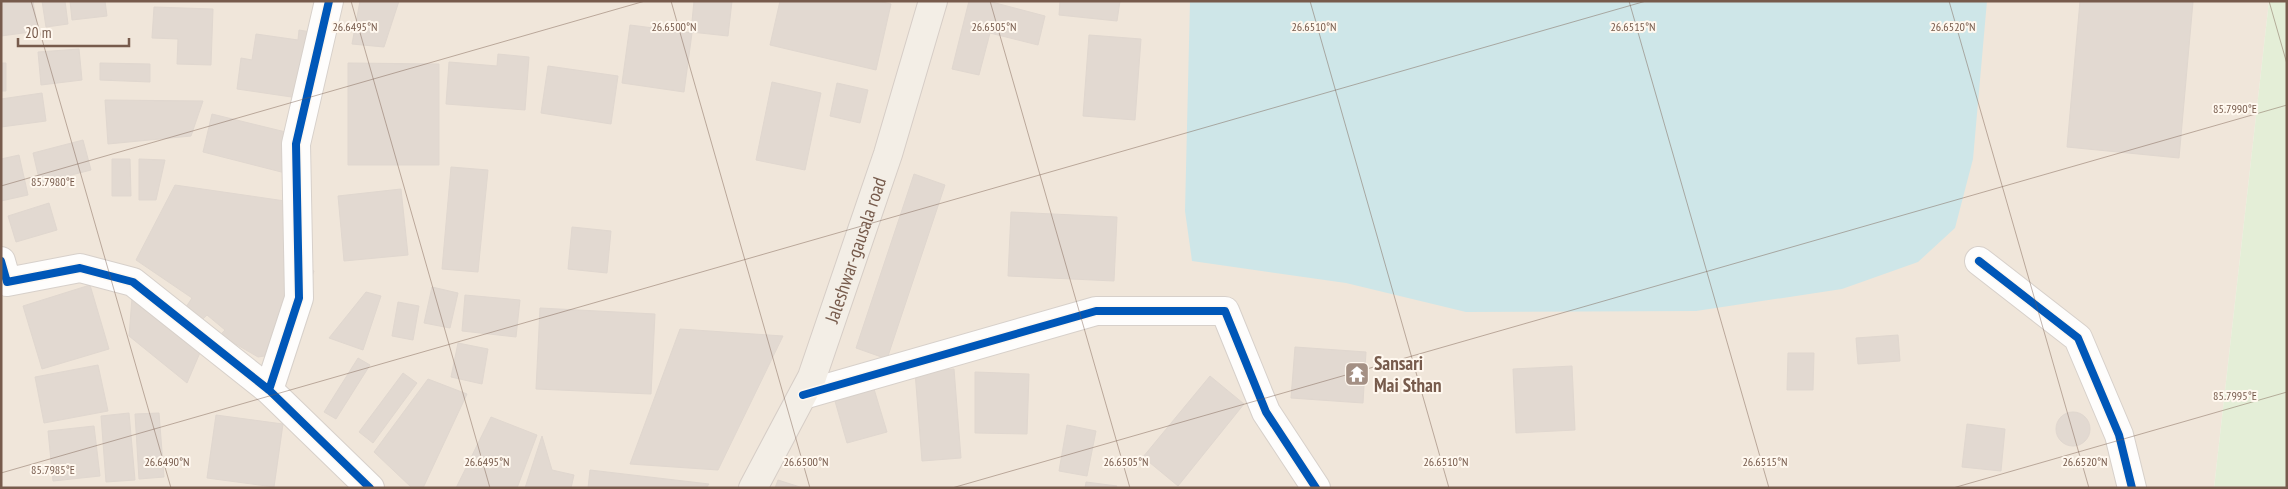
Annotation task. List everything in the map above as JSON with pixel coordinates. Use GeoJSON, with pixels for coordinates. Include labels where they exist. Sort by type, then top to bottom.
{"type":"FeatureCollection","features":[{"type":"Feature","properties":{"kind":"main road","name":"Jaleshwar-gausala road"},"geometry":{"type":"LineString","coordinates":[[754,488],[812,377],[888,154],[933,1]]}},
{"type":"Feature","properties":{"kind":"street"},"geometry":{"type":"LineString","coordinates":[[269,390],[299,298],[296,144],[329,1]]}},
{"type":"Feature","properties":{"kind":"street"},"geometry":{"type":"LineString","coordinates":[[1979,261],[2078,338],[2119,434],[2132,488]]}},
{"type":"Feature","properties":{"kind":"street"},"geometry":{"type":"LineString","coordinates":[[3,276],[80,268],[133,282],[269,390],[370,488]]}},
{"type":"Feature","properties":{"kind":"street"},"geometry":{"type":"LineString","coordinates":[[803,395],[1096,311],[1225,311],[1266,412],[1316,488]]}},
{"type":"Feature","properties":{"kind":"shaded area"},"geometry":{"type":"Polygon","coordinates":[[[1,1],[2269,1],[2214,488],[1,488],[1,1]]]}},
{"type":"Feature","properties":{"kind":"green space"},"geometry":{"type":"Polygon","coordinates":[[[2269,1],[2287,1],[2287,488],[2214,488],[2269,1]]]}},
{"type":"Feature","properties":{"kind":"water"},"geometry":{"type":"Polygon","coordinates":[[[1190,1],[1987,1],[1973,159],[1955,228],[1918,262],[1842,289],[1696,311],[1466,312],[1346,283],[1192,261],[1185,211],[1190,1]]]}},
{"type":"Feature","properties":{"kind":"building"},"geometry":{"type":"Polygon","coordinates":[[[1,1],[33,1],[38,31],[1,36],[1,1]]]}},
{"type":"Feature","properties":{"kind":"building"},"geometry":{"type":"Polygon","coordinates":[[[42,1],[65,1],[68,24],[46,27],[42,1]]]}},
{"type":"Feature","properties":{"kind":"building"},"geometry":{"type":"Polygon","coordinates":[[[70,1],[105,1],[107,16],[72,20],[70,1]]]}},
{"type":"Feature","properties":{"kind":"building"},"geometry":{"type":"Polygon","coordinates":[[[360,1],[399,1],[384,47],[352,44],[360,1]]]}},
{"type":"Feature","properties":{"kind":"building"},"geometry":{"type":"Polygon","coordinates":[[[694,1],[732,1],[728,36],[691,32],[694,1]]]}},
{"type":"Feature","properties":{"kind":"building"},"geometry":{"type":"Polygon","coordinates":[[[780,1],[878,1],[891,4],[876,70],[770,45],[780,1]]]}},
{"type":"Feature","properties":{"kind":"building"},"geometry":{"type":"Polygon","coordinates":[[[969,1],[988,1],[1045,16],[1038,45],[990,33],[979,75],[952,69],[969,1]]]}},
{"type":"Feature","properties":{"kind":"building"},"geometry":{"type":"Polygon","coordinates":[[[1060,1],[1120,1],[1117,21],[1059,15],[1060,1]]]}},
{"type":"Feature","properties":{"kind":"building"},"geometry":{"type":"Polygon","coordinates":[[[2080,1],[2193,2],[2179,158],[2067,147],[2080,1]]]}},
{"type":"Feature","properties":{"kind":"building"},"geometry":{"type":"Polygon","coordinates":[[[154,7],[213,9],[211,65],[177,64],[178,39],[152,38],[154,7]]]}},
{"type":"Feature","properties":{"kind":"building"},"geometry":{"type":"Polygon","coordinates":[[[630,25],[692,33],[684,92],[622,83],[630,25]]]}},
{"type":"Feature","properties":{"kind":"building"},"geometry":{"type":"Polygon","coordinates":[[[299,30],[328,35],[305,99],[237,89],[241,58],[252,60],[256,34],[298,40],[299,30]]]}},
{"type":"Feature","properties":{"kind":"building"},"geometry":{"type":"Polygon","coordinates":[[[1089,35],[1141,39],[1135,120],[1083,116],[1089,35]]]}},
{"type":"Feature","properties":{"kind":"building"},"geometry":{"type":"Polygon","coordinates":[[[79,49],[82,80],[41,85],[38,52],[79,49]]]}},
{"type":"Feature","properties":{"kind":"building"},"geometry":{"type":"Polygon","coordinates":[[[498,54],[529,57],[525,110],[446,104],[449,62],[497,66],[498,54]]]}},
{"type":"Feature","properties":{"kind":"building"},"geometry":{"type":"Polygon","coordinates":[[[1,63],[6,63],[6,91],[1,91],[1,63]]]}},
{"type":"Feature","properties":{"kind":"building"},"geometry":{"type":"Polygon","coordinates":[[[100,63],[150,64],[150,82],[100,80],[100,63]]]}},
{"type":"Feature","properties":{"kind":"building"},"geometry":{"type":"Polygon","coordinates":[[[348,63],[439,64],[439,165],[348,165],[348,63]]]}},
{"type":"Feature","properties":{"kind":"building"},"geometry":{"type":"Polygon","coordinates":[[[548,66],[618,76],[611,124],[541,113],[548,66]]]}},
{"type":"Feature","properties":{"kind":"building"},"geometry":{"type":"Polygon","coordinates":[[[772,82],[821,93],[805,170],[756,160],[772,82]]]}},
{"type":"Feature","properties":{"kind":"building"},"geometry":{"type":"Polygon","coordinates":[[[837,83],[868,90],[860,123],[830,116],[837,83]]]}},
{"type":"Feature","properties":{"kind":"building"},"geometry":{"type":"Polygon","coordinates":[[[42,93],[46,121],[1,127],[1,99],[42,93]]]}},
{"type":"Feature","properties":{"kind":"building"},"geometry":{"type":"Polygon","coordinates":[[[105,100],[203,101],[191,136],[108,144],[105,100]]]}},
{"type":"Feature","properties":{"kind":"building"},"geometry":{"type":"Polygon","coordinates":[[[212,114],[302,136],[293,175],[203,152],[212,114]]]}},
{"type":"Feature","properties":{"kind":"building"},"geometry":{"type":"Polygon","coordinates":[[[83,140],[91,170],[40,183],[33,153],[83,140]]]}},
{"type":"Feature","properties":{"kind":"building"},"geometry":{"type":"Polygon","coordinates":[[[19,155],[28,195],[1,201],[1,159],[19,155]]]}},
{"type":"Feature","properties":{"kind":"building"},"geometry":{"type":"Polygon","coordinates":[[[112,159],[130,159],[131,196],[112,196],[112,159]]]}},
{"type":"Feature","properties":{"kind":"building"},"geometry":{"type":"Polygon","coordinates":[[[139,159],[165,160],[156,200],[139,200],[139,159]]]}},
{"type":"Feature","properties":{"kind":"building"},"geometry":{"type":"Polygon","coordinates":[[[451,167],[488,170],[478,272],[442,269],[451,167]]]}},
{"type":"Feature","properties":{"kind":"building"},"geometry":{"type":"Polygon","coordinates":[[[914,174],[945,185],[887,359],[856,348],[914,174]]]}},
{"type":"Feature","properties":{"kind":"building"},"geometry":{"type":"Polygon","coordinates":[[[175,185],[292,202],[302,263],[314,271],[307,289],[271,355],[258,357],[220,335],[225,330],[207,315],[200,322],[184,310],[192,298],[136,260],[175,185]]]}},
{"type":"Feature","properties":{"kind":"building"},"geometry":{"type":"Polygon","coordinates":[[[401,189],[408,255],[344,261],[338,196],[401,189]]]}},
{"type":"Feature","properties":{"kind":"building"},"geometry":{"type":"Polygon","coordinates":[[[49,203],[57,230],[16,242],[8,216],[49,203]]]}},
{"type":"Feature","properties":{"kind":"building"},"geometry":{"type":"Polygon","coordinates":[[[1011,212],[1117,217],[1114,281],[1008,276],[1011,212]]]}},
{"type":"Feature","properties":{"kind":"building"},"geometry":{"type":"Polygon","coordinates":[[[572,227],[611,231],[607,273],[568,269],[572,227]]]}},
{"type":"Feature","properties":{"kind":"building"},"geometry":{"type":"Polygon","coordinates":[[[90,285],[109,349],[42,369],[23,306],[90,285]]]}},
{"type":"Feature","properties":{"kind":"building"},"geometry":{"type":"Polygon","coordinates":[[[432,287],[458,293],[450,328],[424,323],[432,287]]]}},
{"type":"Feature","properties":{"kind":"building"},"geometry":{"type":"Polygon","coordinates":[[[366,292],[381,296],[363,350],[329,338],[366,292]]]}},
{"type":"Feature","properties":{"kind":"building"},"geometry":{"type":"Polygon","coordinates":[[[465,295],[520,300],[516,337],[462,331],[465,295]]]}},
{"type":"Feature","properties":{"kind":"building"},"geometry":{"type":"Polygon","coordinates":[[[132,298],[202,348],[187,383],[129,336],[132,298]]]}},
{"type":"Feature","properties":{"kind":"building"},"geometry":{"type":"Polygon","coordinates":[[[398,302],[419,306],[413,340],[392,336],[398,302]]]}},
{"type":"Feature","properties":{"kind":"building"},"geometry":{"type":"Polygon","coordinates":[[[540,308],[655,314],[651,394],[536,389],[540,308]]]}},
{"type":"Feature","properties":{"kind":"building"},"geometry":{"type":"Polygon","coordinates":[[[680,329],[783,336],[718,470],[630,464],[680,329]]]}},
{"type":"Feature","properties":{"kind":"building"},"geometry":{"type":"Polygon","coordinates":[[[1898,335],[1900,361],[1858,364],[1856,338],[1898,335]]]}},
{"type":"Feature","properties":{"kind":"building"},"geometry":{"type":"Polygon","coordinates":[[[458,343],[488,349],[482,384],[451,377],[458,343]]]}},
{"type":"Feature","properties":{"kind":"building"},"geometry":{"type":"Polygon","coordinates":[[[1295,347],[1366,352],[1363,403],[1291,398],[1295,347]]]}},
{"type":"Feature","properties":{"kind":"building"},"geometry":{"type":"Polygon","coordinates":[[[1788,353],[1814,353],[1813,390],[1787,390],[1788,353]]]}},
{"type":"Feature","properties":{"kind":"building"},"geometry":{"type":"Polygon","coordinates":[[[358,358],[370,365],[336,419],[324,412],[358,358]]]}},
{"type":"Feature","properties":{"kind":"building"},"geometry":{"type":"Polygon","coordinates":[[[98,365],[108,411],[44,423],[35,377],[98,365]]]}},
{"type":"Feature","properties":{"kind":"building"},"geometry":{"type":"Polygon","coordinates":[[[1572,366],[1575,430],[1516,433],[1513,369],[1572,366]]]}},
{"type":"Feature","properties":{"kind":"building"},"geometry":{"type":"Polygon","coordinates":[[[954,369],[961,458],[922,461],[915,372],[954,369]]]}},
{"type":"Feature","properties":{"kind":"building"},"geometry":{"type":"Polygon","coordinates":[[[975,372],[1029,374],[1027,434],[975,433],[975,372]]]}},
{"type":"Feature","properties":{"kind":"building"},"geometry":{"type":"Polygon","coordinates":[[[403,373],[417,383],[373,443],[359,432],[403,373]]]}},
{"type":"Feature","properties":{"kind":"building"},"geometry":{"type":"Polygon","coordinates":[[[1210,376],[1244,404],[1178,486],[1143,457],[1210,376]]]}},
{"type":"Feature","properties":{"kind":"building"},"geometry":{"type":"Polygon","coordinates":[[[428,379],[467,394],[423,488],[412,488],[374,452],[428,379]]]}},
{"type":"Feature","properties":{"kind":"building"},"geometry":{"type":"Polygon","coordinates":[[[874,389],[887,432],[847,443],[835,401],[874,389]]]}},
{"type":"Feature","properties":{"kind":"building"},"geometry":{"type":"Polygon","coordinates":[[[2073,412],[2080,413],[2085,417],[2089,422],[2089,436],[2085,441],[2080,445],[2073,446],[2066,445],[2061,441],[2057,436],[2056,429],[2057,422],[2061,417],[2066,413],[2073,412]]]}},
{"type":"Feature","properties":{"kind":"building"},"geometry":{"type":"Polygon","coordinates":[[[129,413],[135,480],[106,482],[101,416],[129,413]]]}},
{"type":"Feature","properties":{"kind":"building"},"geometry":{"type":"Polygon","coordinates":[[[159,413],[164,477],[139,479],[135,414],[159,413]]]}},
{"type":"Feature","properties":{"kind":"building"},"geometry":{"type":"Polygon","coordinates":[[[216,415],[283,424],[274,487],[207,478],[216,415]]]}},
{"type":"Feature","properties":{"kind":"building"},"geometry":{"type":"Polygon","coordinates":[[[491,417],[537,435],[517,488],[456,488],[491,417]]]}},
{"type":"Feature","properties":{"kind":"building"},"geometry":{"type":"Polygon","coordinates":[[[1967,424],[2005,429],[2001,471],[1962,467],[1967,424]]]}},
{"type":"Feature","properties":{"kind":"building"},"geometry":{"type":"Polygon","coordinates":[[[1067,425],[1096,431],[1087,476],[1059,471],[1067,425]]]}},
{"type":"Feature","properties":{"kind":"building"},"geometry":{"type":"Polygon","coordinates":[[[94,426],[100,476],[53,481],[48,431],[94,426]]]}},
{"type":"Feature","properties":{"kind":"building"},"geometry":{"type":"Polygon","coordinates":[[[542,436],[552,470],[574,475],[571,488],[525,488],[542,436]]]}},
{"type":"Feature","properties":{"kind":"building"},"geometry":{"type":"Polygon","coordinates":[[[590,470],[709,484],[706,488],[588,488],[590,470]]]}},
{"type":"Feature","properties":{"kind":"building"},"geometry":{"type":"Polygon","coordinates":[[[778,480],[803,488],[775,488],[778,480]]]}},
{"type":"Feature","properties":{"kind":"building"},"geometry":{"type":"Polygon","coordinates":[[[1086,482],[1117,486],[1116,488],[1085,488],[1086,482]]]}},
{"type":"Feature","properties":{"kind":"cycle path"},"geometry":{"type":"LineString","coordinates":[[269,390],[299,298],[296,144],[329,1]]}},
{"type":"Feature","properties":{"kind":"cycle path"},"geometry":{"type":"LineString","coordinates":[[1,261],[7,282],[80,268],[133,282],[269,390],[370,488]]}},
{"type":"Feature","properties":{"kind":"cycle path"},"geometry":{"type":"LineString","coordinates":[[1979,261],[2078,338],[2119,435],[2132,488]]}},
{"type":"Feature","properties":{"kind":"cycle path"},"geometry":{"type":"LineString","coordinates":[[803,395],[1096,311],[1225,311],[1266,412],[1316,488]]}},
{"type":"Feature","properties":{"kind":"place","name":"Sansari Mai Sthan"},"geometry":{"type":"Point","coordinates":[1357,374]}}]}
